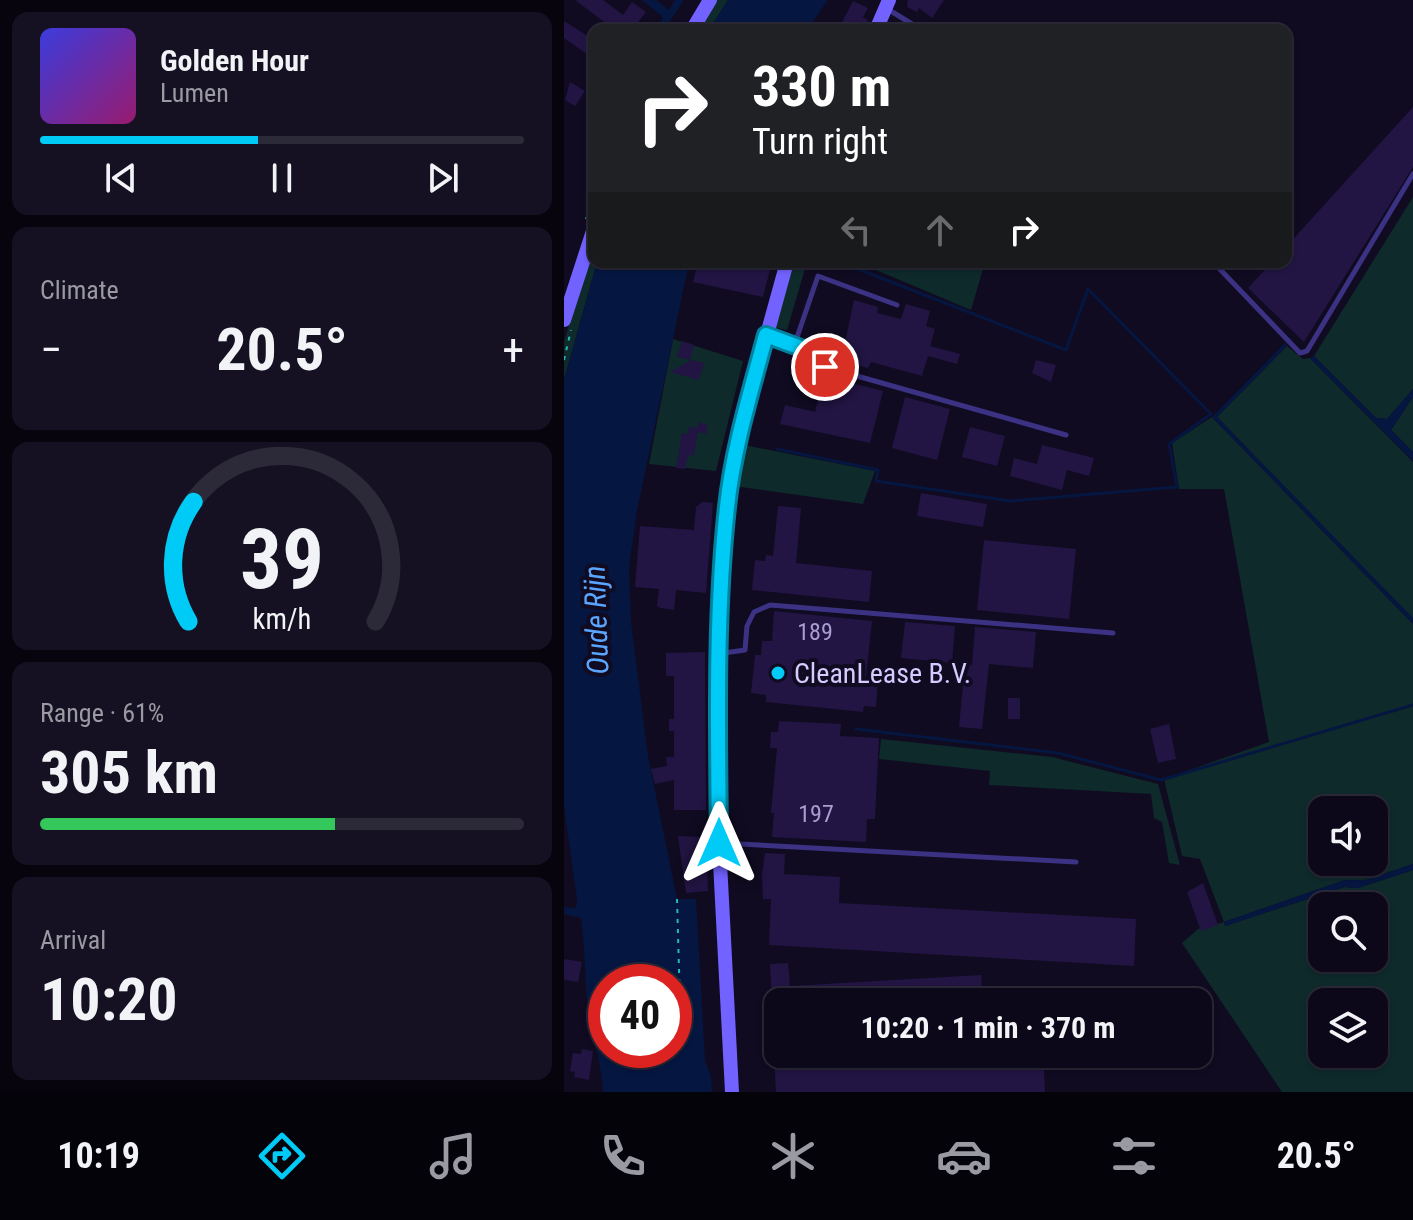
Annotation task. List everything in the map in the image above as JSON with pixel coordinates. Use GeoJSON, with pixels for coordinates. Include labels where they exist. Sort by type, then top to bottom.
{"type":"FeatureCollection","features":[{"type":"Feature","properties":{"kind":"street"},"geometry":{"type":"LineString","coordinates":[[696,24],[710,0]]}},
{"type":"Feature","properties":{"kind":"street"},"geometry":{"type":"LineString","coordinates":[[879,24],[887,4]]}},
{"type":"Feature","properties":{"kind":"street"},"geometry":{"type":"LineString","coordinates":[[564,320],[588,246]]}},
{"type":"Feature","properties":{"kind":"street"},"geometry":{"type":"LineString","coordinates":[[732,1092],[719,843],[719,654],[727,506],[766,335],[785,268]]}},
{"type":"Feature","properties":{"kind":"lane"},"geometry":{"type":"LineString","coordinates":[[887,4],[914,24]]}},
{"type":"Feature","properties":{"kind":"lane"},"geometry":{"type":"LineString","coordinates":[[1219,268],[1300,353],[1307,351],[1413,174]]}},
{"type":"Feature","properties":{"kind":"lane"},"geometry":{"type":"LineString","coordinates":[[794,346],[818,276],[897,305]]}},
{"type":"Feature","properties":{"kind":"lane"},"geometry":{"type":"LineString","coordinates":[[766,335],[794,346],[825,367],[1066,435]]}},
{"type":"Feature","properties":{"kind":"lane"},"geometry":{"type":"LineString","coordinates":[[719,654],[745,650],[747,626],[754,612],[770,605],[1113,633]]}},
{"type":"Feature","properties":{"kind":"lane"},"geometry":{"type":"LineString","coordinates":[[719,843],[1076,862]]}},
{"type":"Feature","properties":{"kind":"path"},"geometry":{"type":"LineString","coordinates":[[677,899],[679,964]]}},
{"type":"Feature","properties":{"kind":"green space"},"geometry":{"type":"Polygon","coordinates":[[[712,0],[728,0],[713,24],[698,24],[712,0]]]}},
{"type":"Feature","properties":{"kind":"green space"},"geometry":{"type":"Polygon","coordinates":[[[1413,197],[1413,389],[1387,419],[1376,418],[1314,356],[1413,197]]]}},
{"type":"Feature","properties":{"kind":"green space"},"geometry":{"type":"Polygon","coordinates":[[[588,260],[588,268],[595,268],[564,380],[564,342],[588,260]]]}},
{"type":"Feature","properties":{"kind":"green space"},"geometry":{"type":"Polygon","coordinates":[[[792,268],[805,268],[787,330],[772,327],[792,268]]]}},
{"type":"Feature","properties":{"kind":"green space"},"geometry":{"type":"Polygon","coordinates":[[[871,268],[983,268],[971,310],[871,268]]]}},
{"type":"Feature","properties":{"kind":"green space"},"geometry":{"type":"Polygon","coordinates":[[[673,339],[743,361],[716,471],[649,464],[673,339]]]}},
{"type":"Feature","properties":{"kind":"green space"},"geometry":{"type":"Polygon","coordinates":[[[1287,346],[1303,359],[1310,358],[1413,462],[1413,619],[1217,417],[1287,346]]]}},
{"type":"Feature","properties":{"kind":"green space"},"geometry":{"type":"Polygon","coordinates":[[[1413,397],[1413,452],[1391,430],[1413,397]]]}},
{"type":"Feature","properties":{"kind":"green space"},"geometry":{"type":"Polygon","coordinates":[[[1212,417],[1413,624],[1413,864],[1388,873],[1388,796],[1308,796],[1308,876],[1378,876],[1366,880],[1345,880],[1224,922],[1200,859],[1182,856],[1164,779],[1269,742],[1224,489],[1179,489],[1172,443],[1212,417]]]}},
{"type":"Feature","properties":{"kind":"green space"},"geometry":{"type":"Polygon","coordinates":[[[744,445],[875,471],[863,504],[734,486],[744,445]]]}},
{"type":"Feature","properties":{"kind":"green space"},"geometry":{"type":"Polygon","coordinates":[[[881,739],[1052,757],[1158,784],[1180,865],[1169,863],[1162,822],[1154,818],[1151,794],[989,785],[990,771],[879,759],[881,739]]]}},
{"type":"Feature","properties":{"kind":"green space"},"geometry":{"type":"Polygon","coordinates":[[[1413,870],[1413,1092],[1282,1092],[1182,943],[1198,929],[1224,922],[1225,926],[1308,899],[1308,972],[1388,972],[1388,892],[1329,892],[1344,887],[1358,888],[1413,870]]]}},
{"type":"Feature","properties":{"kind":"water"},"geometry":{"type":"Polygon","coordinates":[[[642,0],[656,0],[669,10],[675,0],[684,0],[668,24],[660,24],[663,17],[642,0]]]}},
{"type":"Feature","properties":{"kind":"water"},"geometry":{"type":"Polygon","coordinates":[[[728,0],[828,0],[811,24],[713,24],[728,0]]]}},
{"type":"Feature","properties":{"kind":"water","name":"Oude Rijn"},"geometry":{"type":"Polygon","coordinates":[[[595,268],[688,268],[637,511],[629,567],[631,622],[648,756],[677,899],[696,899],[705,1061],[711,1076],[712,1092],[603,1092],[600,1068],[692,1068],[692,964],[588,964],[588,1005],[581,918],[564,914],[564,907],[576,908],[564,807],[564,380],[595,268]]]}},
{"type":"Feature","properties":{"kind":"water"},"geometry":{"type":"Polygon","coordinates":[[[1286,342],[1287,346],[1217,417],[1413,618],[1413,624],[1212,417],[1286,342]]]}},
{"type":"Feature","properties":{"kind":"water"},"geometry":{"type":"Polygon","coordinates":[[[1314,356],[1376,418],[1387,419],[1413,389],[1413,397],[1391,430],[1413,452],[1413,461],[1310,358],[1314,356]]]}},
{"type":"Feature","properties":{"kind":"water"},"geometry":{"type":"Polygon","coordinates":[[[1413,864],[1413,870],[1358,888],[1310,892],[1345,880],[1388,876],[1388,873],[1413,864]]]}},
{"type":"Feature","properties":{"kind":"water"},"geometry":{"type":"Polygon","coordinates":[[[1308,893],[1308,899],[1225,926],[1224,922],[1308,893]]]}},
{"type":"Feature","properties":{"kind":"building"},"geometry":{"type":"Polygon","coordinates":[[[575,0],[603,0],[623,15],[632,2],[646,12],[637,24],[607,24],[575,0]]]}},
{"type":"Feature","properties":{"kind":"building"},"geometry":{"type":"Polygon","coordinates":[[[908,0],[944,0],[932,18],[919,8],[917,12],[907,7],[908,0]]]}},
{"type":"Feature","properties":{"kind":"building"},"geometry":{"type":"Polygon","coordinates":[[[853,1],[868,8],[863,17],[868,20],[866,24],[841,24],[853,1]]]}},
{"type":"Feature","properties":{"kind":"building"},"geometry":{"type":"Polygon","coordinates":[[[564,21],[588,36],[588,55],[564,38],[564,21]]]}},
{"type":"Feature","properties":{"kind":"building"},"geometry":{"type":"Polygon","coordinates":[[[570,82],[585,91],[575,106],[565,100],[570,82]]]}},
{"type":"Feature","properties":{"kind":"building"},"geometry":{"type":"Polygon","coordinates":[[[1413,107],[1413,167],[1304,342],[1248,288],[1266,268],[1292,268],[1292,240],[1413,107]]]}},
{"type":"Feature","properties":{"kind":"building"},"geometry":{"type":"Polygon","coordinates":[[[696,268],[770,268],[763,297],[693,282],[696,268]]]}},
{"type":"Feature","properties":{"kind":"building"},"geometry":{"type":"Polygon","coordinates":[[[854,300],[878,307],[877,313],[901,319],[906,304],[930,311],[926,326],[935,329],[930,346],[960,354],[957,364],[928,356],[922,376],[871,362],[868,368],[841,361],[854,300]]]}},
{"type":"Feature","properties":{"kind":"building"},"geometry":{"type":"Polygon","coordinates":[[[682,341],[694,345],[690,360],[677,357],[682,341]]]}},
{"type":"Feature","properties":{"kind":"building"},"geometry":{"type":"Polygon","coordinates":[[[691,360],[704,363],[699,380],[670,372],[691,360]]]}},
{"type":"Feature","properties":{"kind":"building"},"geometry":{"type":"Polygon","coordinates":[[[1036,360],[1056,365],[1051,382],[1032,373],[1036,360]]]}},
{"type":"Feature","properties":{"kind":"building"},"geometry":{"type":"Polygon","coordinates":[[[824,376],[883,391],[870,443],[780,424],[785,405],[815,412],[824,376]]]}},
{"type":"Feature","properties":{"kind":"building"},"geometry":{"type":"Polygon","coordinates":[[[905,397],[950,409],[937,460],[892,448],[905,397]]]}},
{"type":"Feature","properties":{"kind":"building"},"geometry":{"type":"Polygon","coordinates":[[[699,422],[708,425],[706,434],[698,432],[694,455],[688,456],[685,469],[676,468],[682,433],[688,434],[689,427],[697,428],[699,422]]]}},
{"type":"Feature","properties":{"kind":"building"},"geometry":{"type":"Polygon","coordinates":[[[970,427],[1005,436],[997,466],[962,457],[970,427]]]}},
{"type":"Feature","properties":{"kind":"building"},"geometry":{"type":"Polygon","coordinates":[[[1042,445],[1094,458],[1089,476],[1067,470],[1062,490],[1010,476],[1014,458],[1037,464],[1042,445]]]}},
{"type":"Feature","properties":{"kind":"building"},"geometry":{"type":"Polygon","coordinates":[[[921,493],[987,504],[983,527],[917,516],[921,493]]]}},
{"type":"Feature","properties":{"kind":"building"},"geometry":{"type":"Polygon","coordinates":[[[702,502],[713,503],[706,593],[676,590],[674,610],[661,608],[657,606],[659,589],[635,587],[640,526],[694,530],[696,507],[702,502]]]}},
{"type":"Feature","properties":{"kind":"building"},"geometry":{"type":"Polygon","coordinates":[[[778,506],[801,508],[796,563],[872,571],[869,602],[752,590],[755,560],[765,561],[766,555],[773,556],[778,506]]]}},
{"type":"Feature","properties":{"kind":"building"},"geometry":{"type":"Polygon","coordinates":[[[984,540],[1076,549],[1069,619],[977,610],[984,540]]]}},
{"type":"Feature","properties":{"kind":"building"},"geometry":{"type":"Polygon","coordinates":[[[774,611],[872,621],[866,677],[878,678],[876,707],[864,706],[863,712],[766,702],[766,695],[751,693],[755,655],[761,655],[762,641],[772,641],[774,611]]]}},
{"type":"Feature","properties":{"kind":"building"},"geometry":{"type":"Polygon","coordinates":[[[905,622],[955,626],[952,663],[901,658],[905,622]]]}},
{"type":"Feature","properties":{"kind":"building"},"geometry":{"type":"Polygon","coordinates":[[[975,627],[1036,632],[1033,668],[989,664],[982,729],[959,727],[965,664],[972,665],[975,627]]]}},
{"type":"Feature","properties":{"kind":"building"},"geometry":{"type":"Polygon","coordinates":[[[705,652],[706,810],[674,810],[674,780],[655,784],[651,769],[667,766],[666,757],[674,757],[674,731],[669,731],[669,719],[674,719],[674,676],[666,676],[666,653],[705,652]]]}},
{"type":"Feature","properties":{"kind":"building"},"geometry":{"type":"Polygon","coordinates":[[[1008,698],[1020,698],[1020,719],[1008,719],[1008,698]]]}},
{"type":"Feature","properties":{"kind":"building"},"geometry":{"type":"Polygon","coordinates":[[[779,721],[841,724],[840,736],[879,738],[875,819],[867,819],[866,842],[772,837],[777,748],[770,748],[771,732],[778,732],[779,721]]]}},
{"type":"Feature","properties":{"kind":"building"},"geometry":{"type":"Polygon","coordinates":[[[1169,724],[1176,759],[1158,763],[1150,729],[1169,724]]]}},
{"type":"Feature","properties":{"kind":"building"},"geometry":{"type":"Polygon","coordinates":[[[678,836],[706,837],[708,891],[686,893],[678,836]]]}},
{"type":"Feature","properties":{"kind":"building"},"geometry":{"type":"Polygon","coordinates":[[[765,853],[785,854],[784,874],[840,877],[839,903],[1136,919],[1134,966],[769,945],[771,899],[763,899],[765,853]]]}},
{"type":"Feature","properties":{"kind":"building"},"geometry":{"type":"Polygon","coordinates":[[[1203,883],[1218,925],[1201,931],[1187,892],[1203,883]]]}},
{"type":"Feature","properties":{"kind":"building"},"geometry":{"type":"Polygon","coordinates":[[[564,959],[582,962],[578,982],[564,980],[564,959]]]}},
{"type":"Feature","properties":{"kind":"building"},"geometry":{"type":"Polygon","coordinates":[[[788,963],[790,986],[981,975],[982,988],[771,988],[770,964],[788,963]]]}},
{"type":"Feature","properties":{"kind":"building"},"geometry":{"type":"Polygon","coordinates":[[[582,1049],[588,1050],[589,1080],[574,1077],[575,1072],[570,1071],[573,1053],[581,1054],[582,1049]]]}},
{"type":"Feature","properties":{"kind":"building"},"geometry":{"type":"Polygon","coordinates":[[[775,1068],[1044,1068],[1045,1092],[776,1092],[775,1068]]]}},
{"type":"Feature","properties":{"kind":"waterway"},"geometry":{"type":"LineString","coordinates":[[777,449],[878,470],[876,481],[1010,501],[1177,487],[1169,444],[1211,414],[1088,289],[1066,350],[855,268]]}},
{"type":"Feature","properties":{"kind":"waterway"},"geometry":{"type":"LineString","coordinates":[[856,729],[1058,753],[1161,780],[1413,705]]}},
{"type":"Feature","properties":{"kind":"place","name":"CleanLease B.V."},"geometry":{"type":"Point","coordinates":[778,673]}},
{"type":"Feature","properties":{"kind":"route"},"geometry":{"type":"LineString","coordinates":[[719,843],[721,579],[727,506],[747,407],[766,335],[801,348],[825,367]]}}]}
